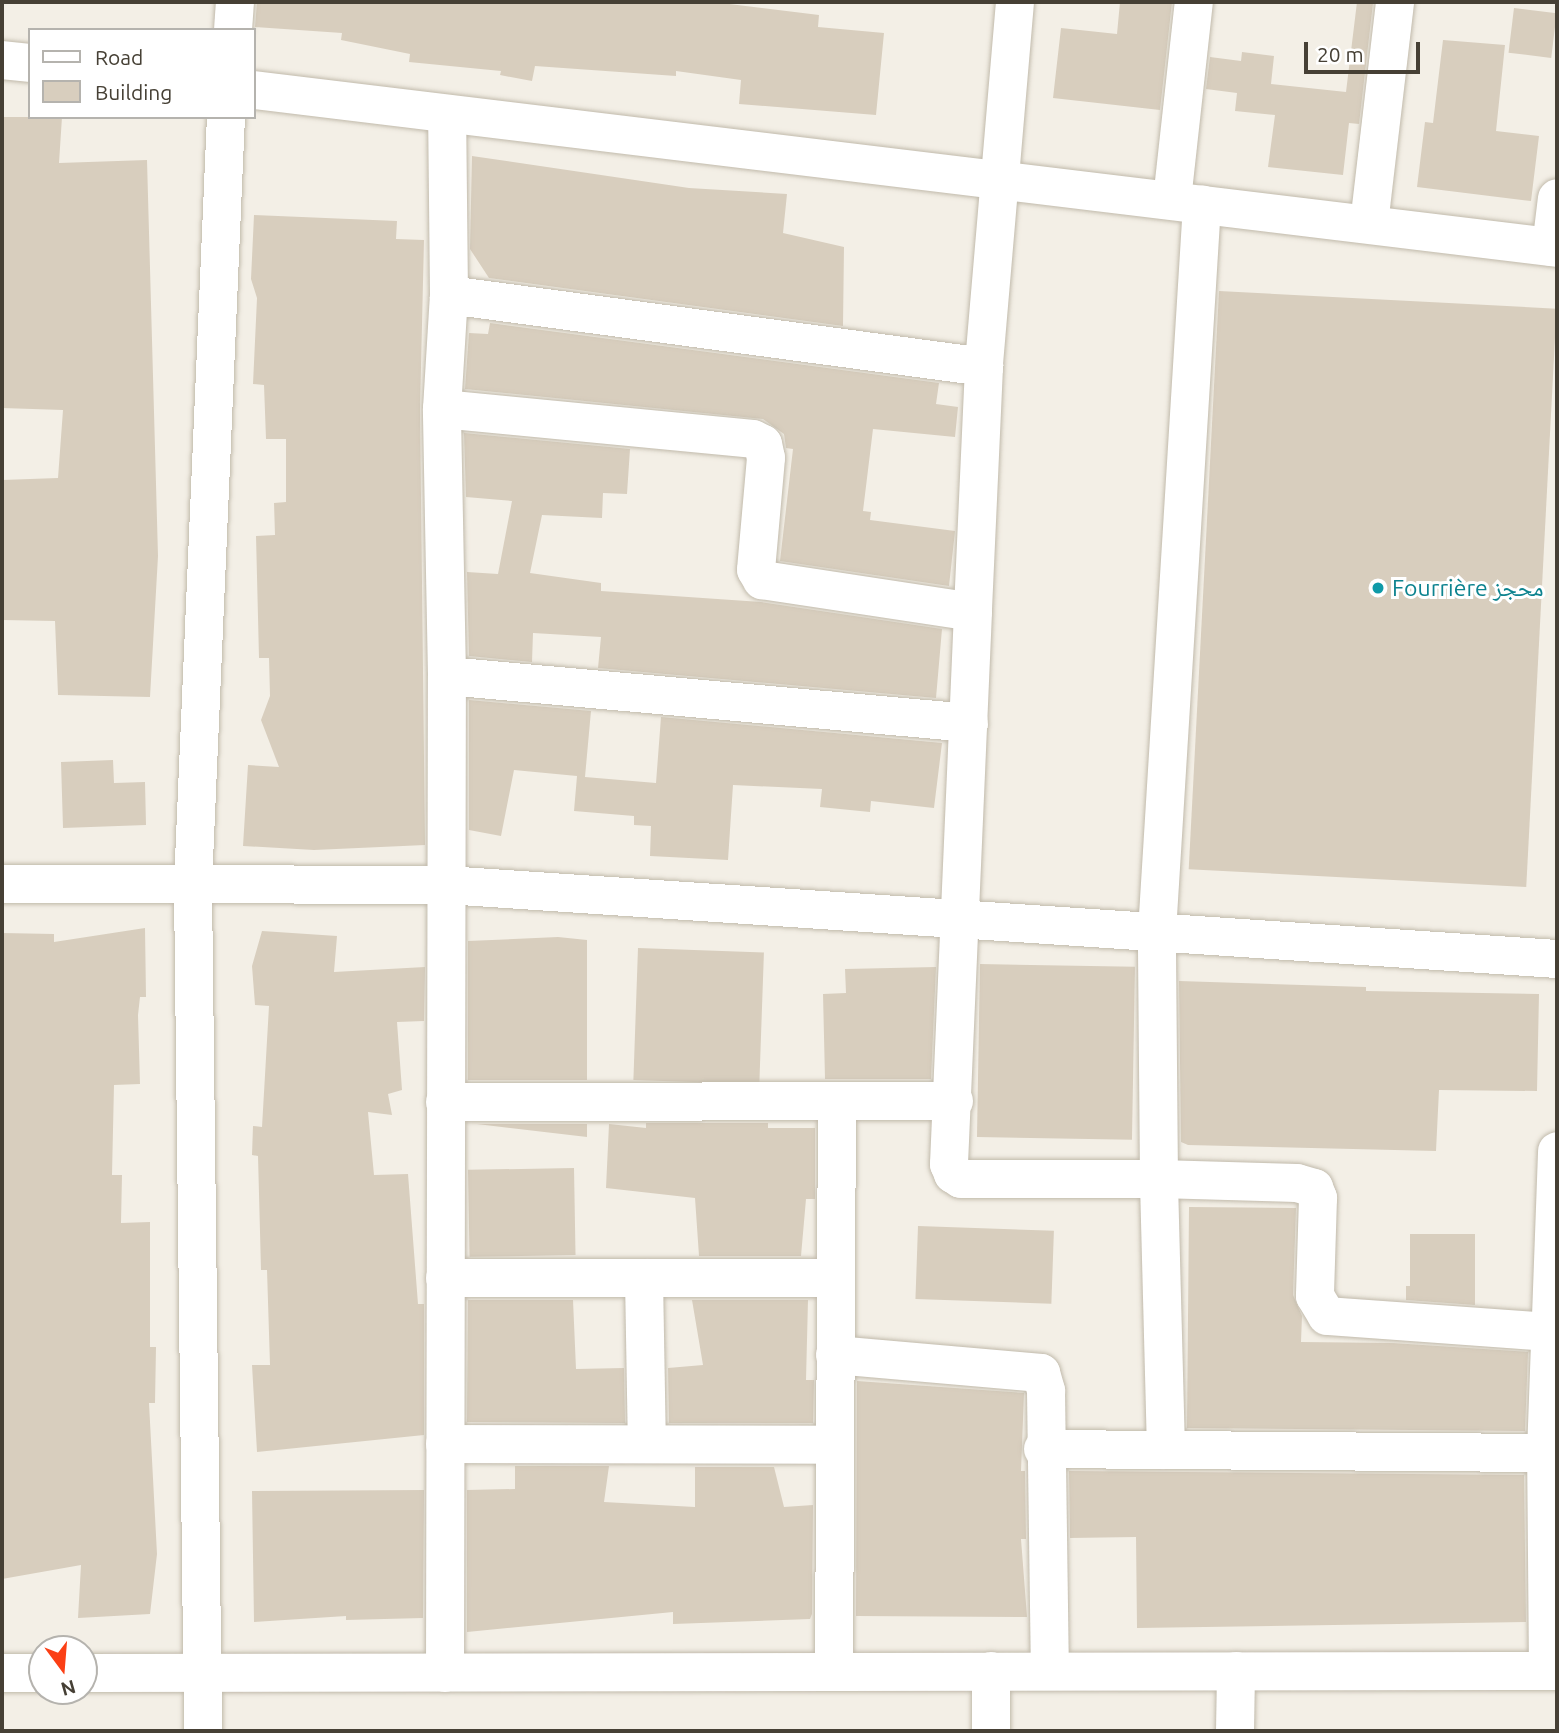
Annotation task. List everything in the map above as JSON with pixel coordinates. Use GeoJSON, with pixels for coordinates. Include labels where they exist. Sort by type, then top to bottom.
{"type":"FeatureCollection","features":[{"type":"Feature","properties":{"kind":"street"},"geometry":{"type":"LineString","coordinates":[[233,28],[236,2]]}},
{"type":"Feature","properties":{"kind":"street"},"geometry":{"type":"LineString","coordinates":[[1014,2],[1002,182],[984,367],[962,919],[949,1164],[953,1174],[961,1179],[1159,1178],[1297,1183],[1314,1188],[1318,1198],[1315,1296],[1327,1316],[1551,1332]]}},
{"type":"Feature","properties":{"kind":"street"},"geometry":{"type":"LineString","coordinates":[[1166,1450],[1159,1178],[1157,932],[1194,2]]}},
{"type":"Feature","properties":{"kind":"street"},"geometry":{"type":"LineString","coordinates":[[1369,224],[1395,2]]}},
{"type":"Feature","properties":{"kind":"street"},"geometry":{"type":"LineString","coordinates":[[2,60],[28,63]]}},
{"type":"Feature","properties":{"kind":"street"},"geometry":{"type":"LineString","coordinates":[[256,90],[1554,248],[1557,198]]}},
{"type":"Feature","properties":{"kind":"street"},"geometry":{"type":"LineString","coordinates":[[444,1673],[447,676],[442,409],[449,295],[447,114]]}},
{"type":"Feature","properties":{"kind":"street"},"geometry":{"type":"LineString","coordinates":[[203,1731],[193,884],[226,119]]}},
{"type":"Feature","properties":{"kind":"street"},"geometry":{"type":"LineString","coordinates":[[449,295],[984,367]]}},
{"type":"Feature","properties":{"kind":"street"},"geometry":{"type":"LineString","coordinates":[[442,409],[752,439],[763,444],[766,458],[756,570],[762,580],[973,612]]}},
{"type":"Feature","properties":{"kind":"street"},"geometry":{"type":"LineString","coordinates":[[447,676],[969,723]]}},
{"type":"Feature","properties":{"kind":"street"},"geometry":{"type":"LineString","coordinates":[[2,884],[446,885],[1557,959]]}},
{"type":"Feature","properties":{"kind":"street"},"geometry":{"type":"LineString","coordinates":[[446,1102],[954,1101]]}},
{"type":"Feature","properties":{"kind":"street"},"geometry":{"type":"LineString","coordinates":[[834,1671],[836,1102]]}},
{"type":"Feature","properties":{"kind":"street"},"geometry":{"type":"LineString","coordinates":[[98,1673],[1553,1671],[1546,1453],[1557,1151]]}},
{"type":"Feature","properties":{"kind":"street"},"geometry":{"type":"LineString","coordinates":[[445,1278],[836,1278]]}},
{"type":"Feature","properties":{"kind":"street"},"geometry":{"type":"LineString","coordinates":[[644,1278],[647,1442]]}},
{"type":"Feature","properties":{"kind":"street"},"geometry":{"type":"LineString","coordinates":[[835,1355],[1041,1373],[1046,1391],[1043,1449],[1050,1671]]}},
{"type":"Feature","properties":{"kind":"street"},"geometry":{"type":"LineString","coordinates":[[445,1444],[647,1442],[835,1445]]}},
{"type":"Feature","properties":{"kind":"street"},"geometry":{"type":"LineString","coordinates":[[1043,1449],[1546,1453]]}},
{"type":"Feature","properties":{"kind":"street"},"geometry":{"type":"LineString","coordinates":[[991,1671],[991,1731]]}},
{"type":"Feature","properties":{"kind":"street"},"geometry":{"type":"LineString","coordinates":[[1235,1731],[1236,1671]]}},
{"type":"Feature","properties":{"kind":"street"},"geometry":{"type":"LineString","coordinates":[[2,1673],[28,1673]]}},
{"type":"Feature","properties":{"kind":"building"},"geometry":{"type":"Polygon","coordinates":[[[257,2],[713,2],[819,15],[818,27],[884,33],[876,115],[739,104],[741,80],[676,71],[676,76],[535,66],[532,81],[500,75],[501,71],[409,62],[410,54],[341,40],[342,33],[255,27],[257,2]]]}},
{"type":"Feature","properties":{"kind":"building"},"geometry":{"type":"Polygon","coordinates":[[[1120,2],[1172,2],[1160,110],[1053,98],[1061,28],[1117,34],[1120,2]]]}},
{"type":"Feature","properties":{"kind":"building"},"geometry":{"type":"Polygon","coordinates":[[[1357,2],[1373,3],[1359,124],[1349,123],[1343,175],[1268,167],[1275,115],[1235,111],[1237,93],[1206,89],[1210,57],[1241,61],[1242,52],[1274,56],[1271,84],[1346,92],[1357,2]]]}},
{"type":"Feature","properties":{"kind":"building"},"geometry":{"type":"Polygon","coordinates":[[[1514,8],[1557,13],[1551,58],[1509,53],[1514,8]]]}},
{"type":"Feature","properties":{"kind":"building"},"geometry":{"type":"Polygon","coordinates":[[[1443,40],[1505,45],[1496,131],[1539,136],[1531,201],[1417,187],[1425,122],[1433,123],[1443,40]]]}},
{"type":"Feature","properties":{"kind":"building"},"geometry":{"type":"Polygon","coordinates":[[[2,117],[62,119],[59,163],[147,160],[158,556],[150,697],[58,695],[55,621],[2,620],[2,480],[58,478],[63,410],[2,408],[2,117]]]}},
{"type":"Feature","properties":{"kind":"building"},"geometry":{"type":"Polygon","coordinates":[[[472,156],[689,188],[787,194],[783,233],[844,247],[843,326],[489,278],[470,249],[472,156]]]}},
{"type":"Feature","properties":{"kind":"building"},"geometry":{"type":"Polygon","coordinates":[[[254,215],[397,221],[396,239],[424,240],[420,409],[425,845],[314,850],[243,846],[248,765],[279,767],[261,720],[270,696],[269,658],[259,658],[256,536],[275,535],[274,503],[286,502],[286,439],[266,439],[264,385],[253,384],[257,298],[251,279],[254,215]]]}},
{"type":"Feature","properties":{"kind":"building","name":"Fourrière محجز"},"geometry":{"type":"Polygon","coordinates":[[[1219,291],[1557,309],[1526,887],[1189,869],[1219,291]]]}},
{"type":"Feature","properties":{"kind":"building"},"geometry":{"type":"Polygon","coordinates":[[[490,323],[939,383],[936,404],[958,407],[955,437],[873,429],[863,511],[871,512],[870,520],[955,531],[949,586],[780,561],[793,449],[786,448],[784,434],[763,419],[465,389],[469,333],[488,334],[490,323]]]}},
{"type":"Feature","properties":{"kind":"building"},"geometry":{"type":"Polygon","coordinates":[[[464,433],[630,449],[627,494],[603,493],[602,518],[542,515],[530,573],[601,583],[601,591],[761,602],[942,629],[936,698],[598,668],[601,637],[533,633],[532,662],[469,656],[467,572],[498,574],[512,501],[466,497],[464,433]]]}},
{"type":"Feature","properties":{"kind":"building"},"geometry":{"type":"Polygon","coordinates":[[[469,700],[591,711],[585,777],[656,783],[661,717],[942,743],[934,808],[871,801],[870,812],[820,807],[822,789],[733,785],[728,860],[650,856],[651,826],[634,825],[634,816],[574,811],[577,776],[514,770],[501,836],[469,830],[469,700]]]}},
{"type":"Feature","properties":{"kind":"building"},"geometry":{"type":"Polygon","coordinates":[[[113,760],[114,783],[145,782],[146,825],[63,828],[61,762],[113,760]]]}},
{"type":"Feature","properties":{"kind":"building"},"geometry":{"type":"Polygon","coordinates":[[[145,928],[146,997],[140,997],[138,1015],[140,1084],[114,1085],[112,1175],[122,1175],[121,1223],[150,1222],[150,1347],[156,1347],[155,1403],[149,1403],[157,1554],[150,1614],[78,1618],[81,1565],[2,1579],[2,933],[54,934],[54,942],[145,928]]]}},
{"type":"Feature","properties":{"kind":"building"},"geometry":{"type":"Polygon","coordinates":[[[262,931],[337,936],[334,972],[425,967],[424,1021],[397,1022],[402,1090],[388,1094],[392,1115],[368,1112],[374,1175],[408,1174],[418,1304],[424,1304],[424,1435],[257,1452],[252,1365],[270,1365],[267,1270],[261,1270],[258,1156],[252,1155],[253,1126],[262,1127],[269,1006],[255,1005],[252,966],[262,931]]]}},
{"type":"Feature","properties":{"kind":"building"},"geometry":{"type":"Polygon","coordinates":[[[558,937],[587,940],[587,1080],[468,1080],[468,941],[558,937]]]}},
{"type":"Feature","properties":{"kind":"building"},"geometry":{"type":"Polygon","coordinates":[[[638,948],[764,952],[759,1084],[633,1080],[638,948]]]}},
{"type":"Feature","properties":{"kind":"building"},"geometry":{"type":"Polygon","coordinates":[[[980,964],[1135,967],[1132,1140],[977,1137],[980,964]]]}},
{"type":"Feature","properties":{"kind":"building"},"geometry":{"type":"Polygon","coordinates":[[[936,967],[931,1079],[825,1079],[823,994],[846,993],[845,969],[936,967]]]}},
{"type":"Feature","properties":{"kind":"building"},"geometry":{"type":"Polygon","coordinates":[[[1179,981],[1366,987],[1366,991],[1539,994],[1537,1091],[1439,1090],[1436,1151],[1188,1145],[1181,1142],[1179,981]]]}},
{"type":"Feature","properties":{"kind":"building"},"geometry":{"type":"Polygon","coordinates":[[[646,1123],[768,1123],[768,1128],[815,1128],[815,1199],[806,1199],[801,1256],[699,1256],[695,1198],[606,1188],[609,1124],[646,1128],[646,1123]]]}},
{"type":"Feature","properties":{"kind":"building"},"geometry":{"type":"Polygon","coordinates":[[[477,1124],[587,1124],[587,1137],[477,1124]]]}},
{"type":"Feature","properties":{"kind":"building"},"geometry":{"type":"Polygon","coordinates":[[[574,1168],[576,1255],[470,1257],[468,1170],[574,1168]]]}},
{"type":"Feature","properties":{"kind":"building"},"geometry":{"type":"Polygon","coordinates":[[[1189,1207],[1296,1208],[1293,1295],[1302,1316],[1301,1342],[1392,1343],[1528,1352],[1525,1431],[1187,1428],[1189,1207]]]}},
{"type":"Feature","properties":{"kind":"building"},"geometry":{"type":"Polygon","coordinates":[[[918,1226],[1054,1231],[1051,1304],[915,1299],[918,1226]]]}},
{"type":"Feature","properties":{"kind":"building"},"geometry":{"type":"Polygon","coordinates":[[[1410,1234],[1475,1234],[1475,1305],[1406,1300],[1406,1286],[1410,1286],[1410,1234]]]}},
{"type":"Feature","properties":{"kind":"building"},"geometry":{"type":"Polygon","coordinates":[[[468,1300],[573,1300],[576,1369],[624,1368],[625,1423],[467,1422],[468,1300]]]}},
{"type":"Feature","properties":{"kind":"building"},"geometry":{"type":"Polygon","coordinates":[[[692,1300],[808,1300],[806,1380],[814,1380],[813,1423],[669,1423],[668,1368],[703,1365],[692,1300]]]}},
{"type":"Feature","properties":{"kind":"building"},"geometry":{"type":"Polygon","coordinates":[[[857,1381],[1024,1393],[1021,1471],[1025,1471],[1026,1539],[1021,1539],[1027,1617],[856,1616],[857,1381]]]}},
{"type":"Feature","properties":{"kind":"building"},"geometry":{"type":"Polygon","coordinates":[[[515,1466],[609,1466],[604,1502],[695,1507],[695,1467],[774,1467],[784,1507],[813,1505],[810,1619],[673,1624],[673,1612],[467,1632],[467,1490],[515,1489],[515,1466]]]}},
{"type":"Feature","properties":{"kind":"building"},"geometry":{"type":"Polygon","coordinates":[[[1069,1471],[1524,1475],[1526,1622],[1137,1628],[1136,1537],[1070,1538],[1069,1471]]]}},
{"type":"Feature","properties":{"kind":"building"},"geometry":{"type":"Polygon","coordinates":[[[424,1490],[423,1618],[346,1620],[346,1616],[254,1622],[252,1491],[424,1490]]]}},
{"type":"Feature","properties":{"kind":"place","name":"Fourrière محجز"},"geometry":{"type":"Point","coordinates":[1378,588]}}]}
